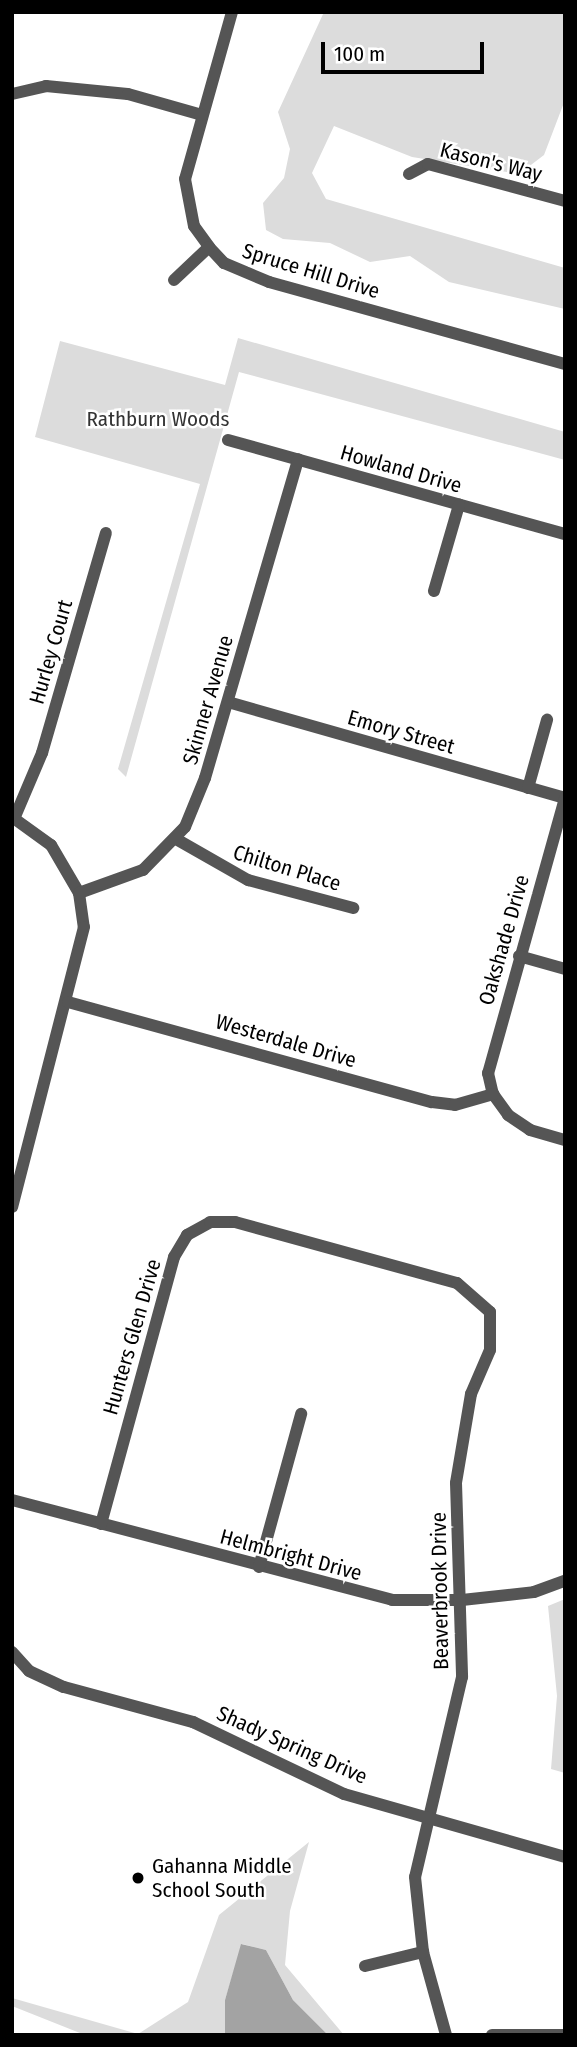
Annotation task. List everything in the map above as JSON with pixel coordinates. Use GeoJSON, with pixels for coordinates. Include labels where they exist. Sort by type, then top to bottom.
{"type":"FeatureCollection","features":[{"type":"Feature","properties":{"kind":"street","name":"Spruce Hill Drive"},"geometry":{"type":"LineString","coordinates":[[232,12],[186,179],[194,226],[224,263],[269,282],[565,364]]}},
{"type":"Feature","properties":{"kind":"street"},"geometry":{"type":"LineString","coordinates":[[12,94],[46,86],[128,94],[202,116]]}},
{"type":"Feature","properties":{"kind":"street","name":"Kason's Way"},"geometry":{"type":"LineString","coordinates":[[409,174],[428,164],[565,201]]}},
{"type":"Feature","properties":{"kind":"street"},"geometry":{"type":"LineString","coordinates":[[174,280],[209,247]]}},
{"type":"Feature","properties":{"kind":"street","name":"Howland Drive"},"geometry":{"type":"LineString","coordinates":[[228,440],[565,534]]}},
{"type":"Feature","properties":{"kind":"street","name":"Skinner Avenue"},"geometry":{"type":"LineString","coordinates":[[79,893],[143,870],[176,839],[205,778],[298,459]]}},
{"type":"Feature","properties":{"kind":"street"},"geometry":{"type":"LineString","coordinates":[[434,592],[459,505]]}},
{"type":"Feature","properties":{"kind":"street","name":"Hurley Court"},"geometry":{"type":"LineString","coordinates":[[13,818],[42,753],[106,533]]}},
{"type":"Feature","properties":{"kind":"street","name":"Emory Street"},"geometry":{"type":"LineString","coordinates":[[228,702],[565,798]]}},
{"type":"Feature","properties":{"kind":"street"},"geometry":{"type":"LineString","coordinates":[[528,788],[547,720]]}},
{"type":"Feature","properties":{"kind":"street","name":"Oakshade Drive"},"geometry":{"type":"LineString","coordinates":[[493,1094],[491,1052],[565,798]]}},
{"type":"Feature","properties":{"kind":"street"},"geometry":{"type":"LineString","coordinates":[[12,1207],[18,1161],[68,1002],[84,927],[79,893],[51,845],[13,818]]}},
{"type":"Feature","properties":{"kind":"street","name":"Chilton Place"},"geometry":{"type":"LineString","coordinates":[[176,839],[248,880],[352,908]]}},
{"type":"Feature","properties":{"kind":"street"},"geometry":{"type":"LineString","coordinates":[[520,956],[565,969]]}},
{"type":"Feature","properties":{"kind":"street","name":"Westerdale Drive"},"geometry":{"type":"LineString","coordinates":[[68,1002],[432,1102],[455,1105],[493,1094]]}},
{"type":"Feature","properties":{"kind":"street"},"geometry":{"type":"LineString","coordinates":[[493,1094],[530,1130],[565,1140]]}},
{"type":"Feature","properties":{"kind":"street","name":"Hunters Glen Drive"},"geometry":{"type":"LineString","coordinates":[[100,1524],[174,1257],[187,1235],[210,1222],[236,1222],[457,1283],[490,1311]]}},
{"type":"Feature","properties":{"kind":"street","name":"Beaverbrook Drive"},"geometry":{"type":"LineString","coordinates":[[446,2035],[423,1952],[415,1877],[424,1817],[462,1677],[462,1600],[456,1483],[471,1394],[490,1350],[490,1311]]}},
{"type":"Feature","properties":{"kind":"street"},"geometry":{"type":"LineString","coordinates":[[260,1567],[301,1414]]}},
{"type":"Feature","properties":{"kind":"street","name":"Helmbright Drive"},"geometry":{"type":"LineString","coordinates":[[12,1500],[392,1600],[462,1600],[534,1592],[565,1581]]}},
{"type":"Feature","properties":{"kind":"street","name":"Shady Spring Drive"},"geometry":{"type":"LineString","coordinates":[[12,1652],[29,1671],[64,1687],[193,1722],[344,1794],[565,1857]]}},
{"type":"Feature","properties":{"kind":"street"},"geometry":{"type":"LineString","coordinates":[[366,1966],[423,1952]]}},
{"type":"Feature","properties":{"kind":"street"},"geometry":{"type":"LineString","coordinates":[[492,2035],[564,2035]]}},
{"type":"Feature","properties":{"kind":"green space"},"geometry":{"type":"Polygon","coordinates":[[[324,12],[565,12],[565,100],[544,155],[519,174],[412,157],[334,126],[312,173],[326,199],[565,268],[565,309],[449,282],[410,256],[370,262],[330,243],[283,239],[266,230],[263,203],[284,178],[290,149],[278,112],[324,12]]]}},
{"type":"Feature","properties":{"kind":"green space","name":"Rathburn Woods"},"geometry":{"type":"Polygon","coordinates":[[[238,338],[565,432],[565,460],[239,372],[126,777],[118,769],[200,484],[35,437],[60,341],[225,385],[238,338]]]}},
{"type":"Feature","properties":{"kind":"green space"},"geometry":{"type":"Polygon","coordinates":[[[565,1599],[565,1773],[551,1769],[557,1696],[548,1606],[565,1599]]]}},
{"type":"Feature","properties":{"kind":"green space"},"geometry":{"type":"Polygon","coordinates":[[[309,1842],[290,1911],[285,1965],[344,2035],[328,2035],[293,2000],[266,1950],[242,1944],[225,2000],[225,2035],[85,2035],[12,2006],[12,1998],[138,2034],[188,2002],[219,1915],[309,1842]]]}},
{"type":"Feature","properties":{"kind":"shaded area"},"geometry":{"type":"Polygon","coordinates":[[[241,1944],[266,1950],[293,2000],[328,2035],[225,2035],[225,2000],[241,1944]]]}},
{"type":"Feature","properties":{"kind":"place","name":"Gahanna Middle School South"},"geometry":{"type":"Point","coordinates":[138,1878]}}]}
